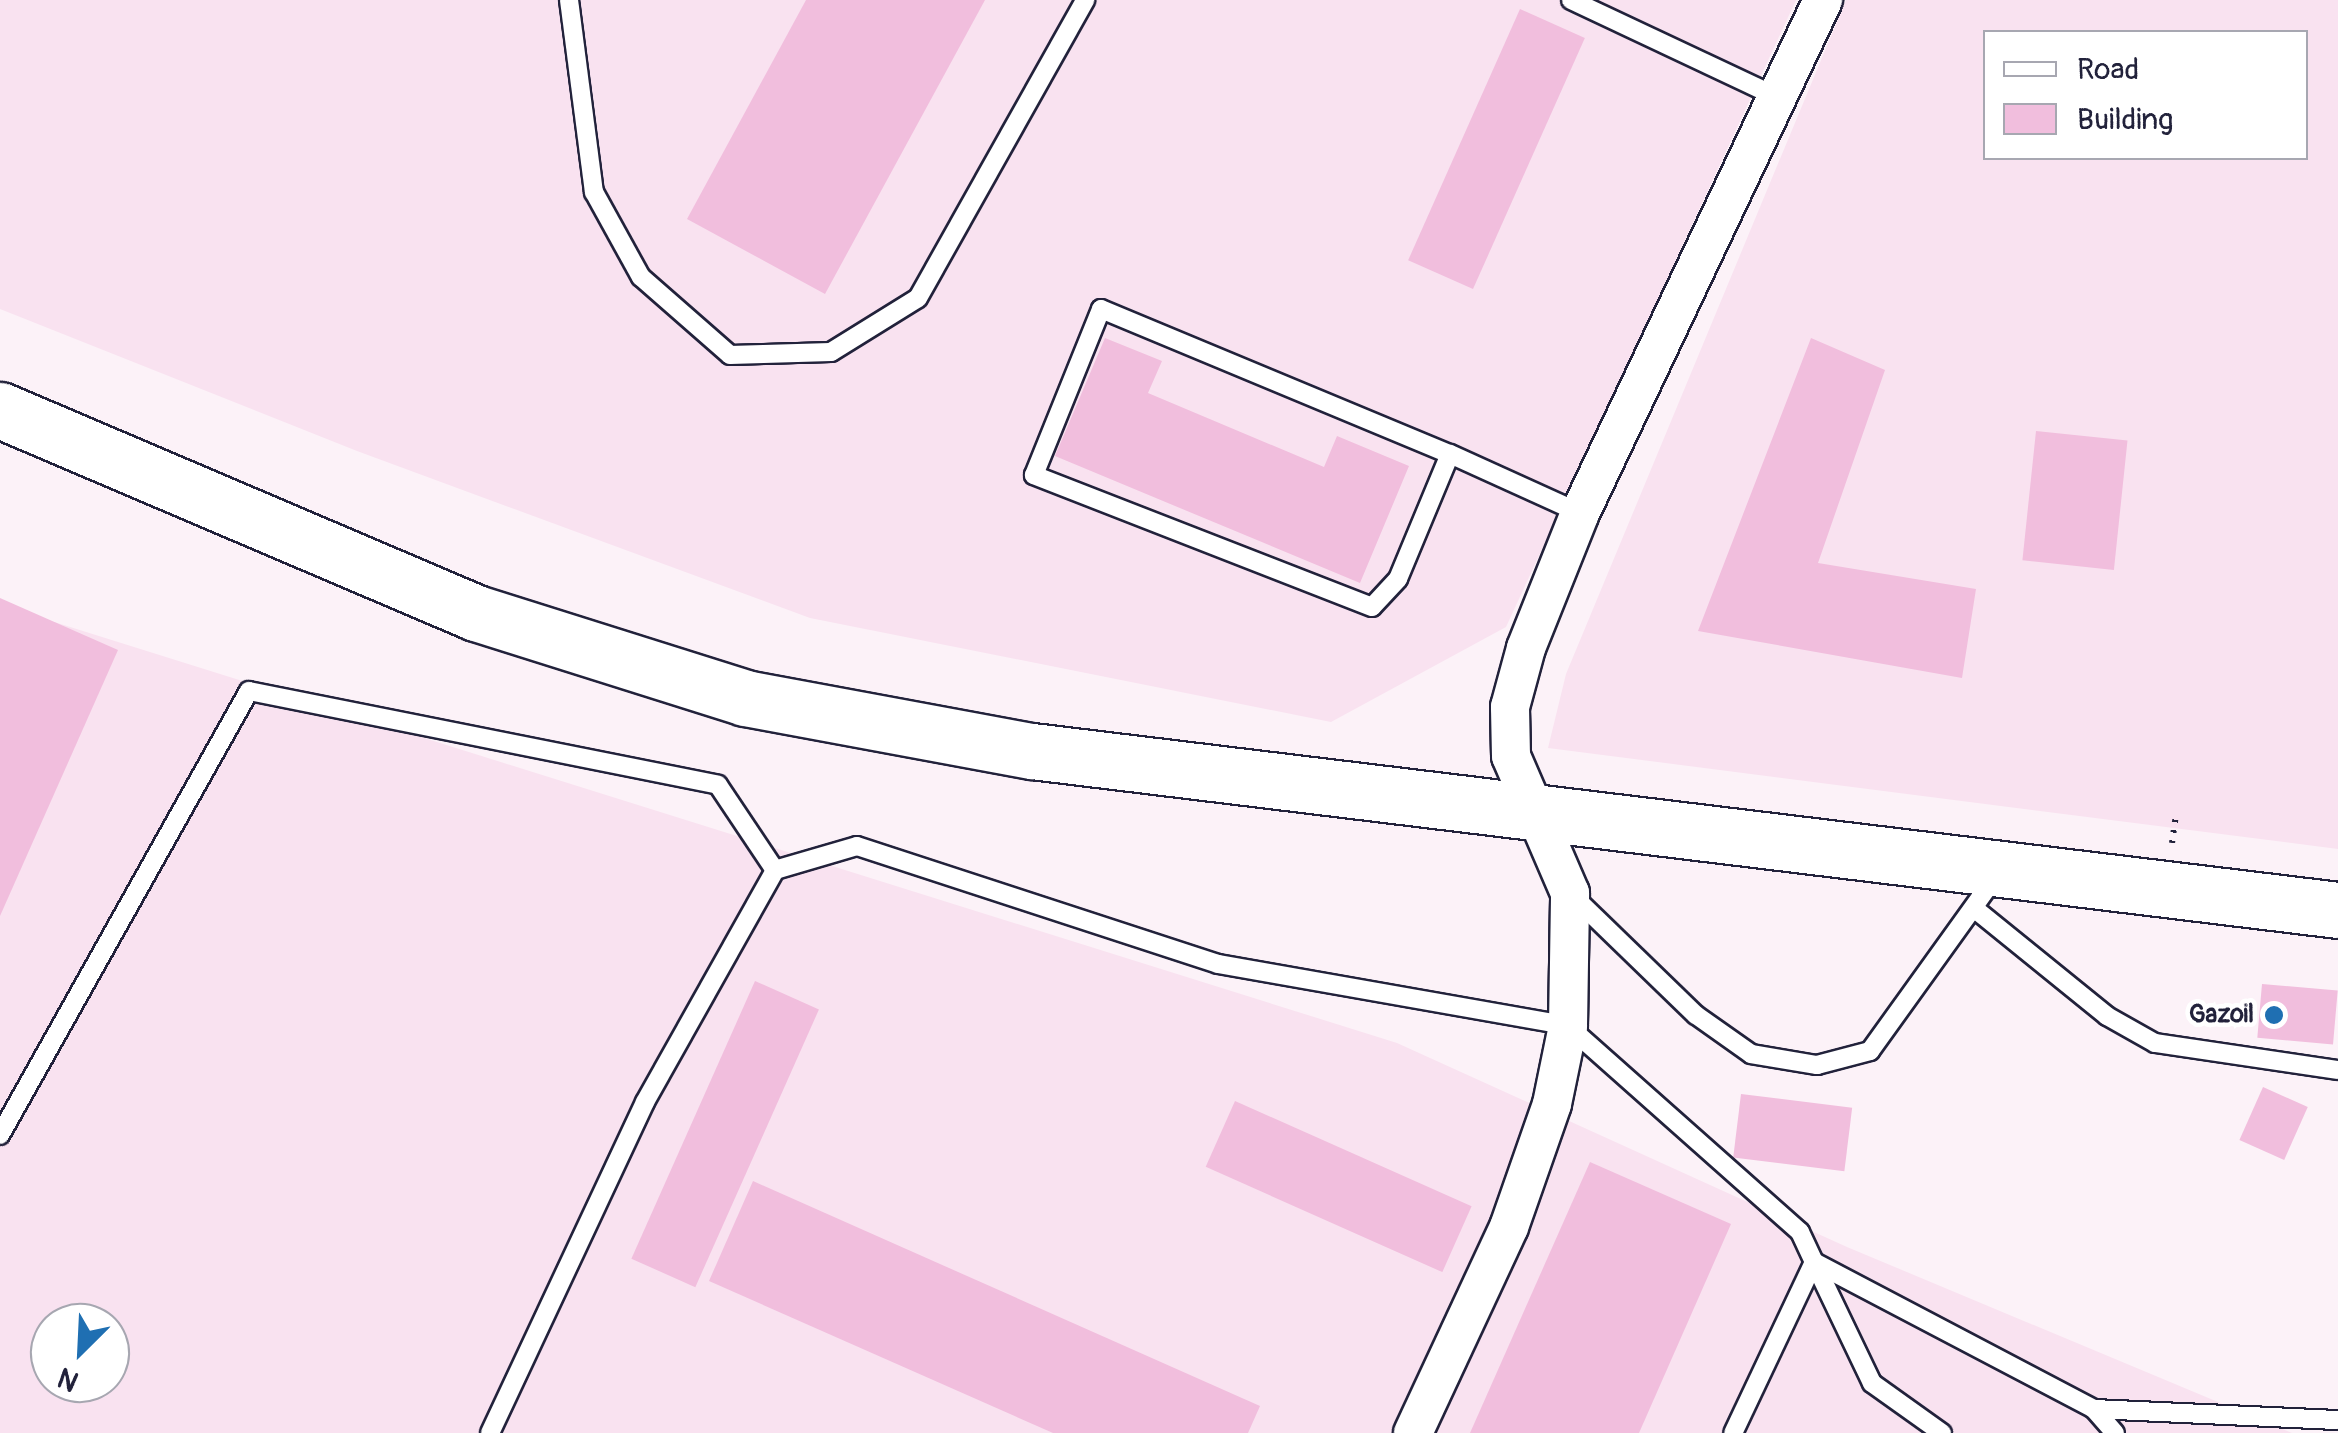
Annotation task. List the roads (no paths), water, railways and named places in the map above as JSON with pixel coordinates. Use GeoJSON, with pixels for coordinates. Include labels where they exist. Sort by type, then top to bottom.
{"type":"FeatureCollection","features":[{"type":"Feature","properties":{"kind":"main road"},"geometry":{"type":"LineString","coordinates":[[0,410],[359,566],[624,663],[745,698],[1032,752],[1532,810],[1987,888],[2338,910]]}},
{"type":"Feature","properties":{"kind":"street"},"geometry":{"type":"LineString","coordinates":[[1414,1433],[1509,1227],[1552,1104],[1568,1026],[1570,892],[1512,756],[1510,707],[1526,648],[1580,513],[1780,98],[1823,0]]}},
{"type":"Feature","properties":{"kind":"lane"},"geometry":{"type":"LineString","coordinates":[[569,0],[594,192],[641,278],[730,354],[831,352],[918,298],[1085,0]]}},
{"type":"Feature","properties":{"kind":"lane"},"geometry":{"type":"LineString","coordinates":[[1571,0],[1780,98]]}},
{"type":"Feature","properties":{"kind":"lane"},"geometry":{"type":"LineString","coordinates":[[1450,454],[1398,579],[1372,607],[1034,475],[1100,309],[1450,454],[1580,513]]}},
{"type":"Feature","properties":{"kind":"lane"},"geometry":{"type":"LineString","coordinates":[[0,1135],[250,690],[718,785],[776,870]]}},
{"type":"Feature","properties":{"kind":"lane"},"geometry":{"type":"LineString","coordinates":[[490,1433],[645,1102],[776,870],[857,846],[1218,964],[1568,1026],[1800,1232],[1872,1383],[1942,1433]]}},
{"type":"Feature","properties":{"kind":"lane"},"geometry":{"type":"LineString","coordinates":[[1570,892],[1696,1014],[1751,1054],[1817,1065],[1870,1051],[1987,888],[2107,1016],[2155,1042],[2338,1070]]}},
{"type":"Feature","properties":{"kind":"lane"},"geometry":{"type":"LineString","coordinates":[[1814,1262],[2094,1410],[2115,1433]]}},
{"type":"Feature","properties":{"kind":"lane"},"geometry":{"type":"LineString","coordinates":[[1733,1433],[1814,1262]]}},
{"type":"Feature","properties":{"kind":"lane"},"geometry":{"type":"LineString","coordinates":[[2094,1410],[2338,1420]]}},
{"type":"Feature","properties":{"kind":"place","name":"Gazoil"},"geometry":{"type":"Point","coordinates":[2274,1015]}}]}
